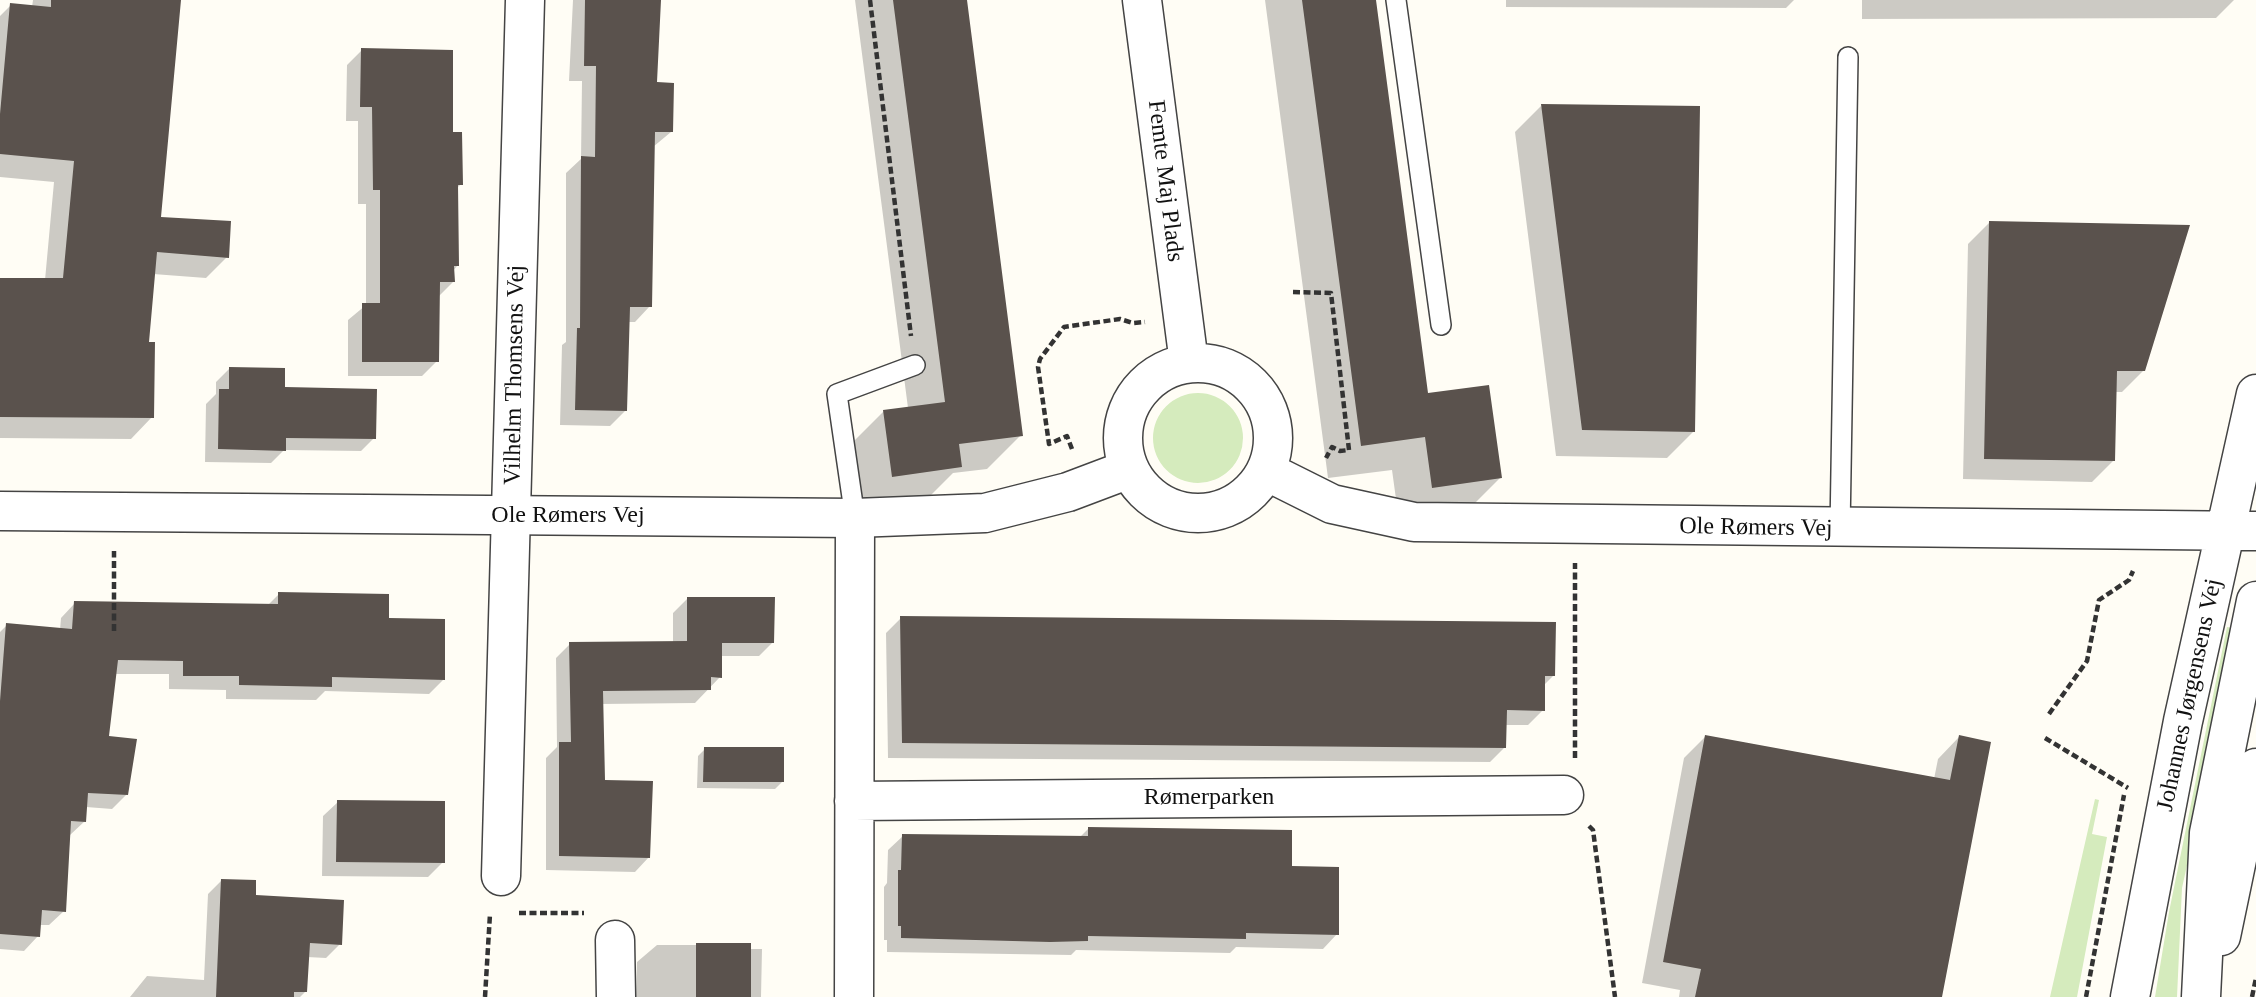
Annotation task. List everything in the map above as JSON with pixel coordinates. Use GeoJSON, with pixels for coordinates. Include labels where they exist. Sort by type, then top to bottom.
{"type":"FeatureCollection","features":[{"type":"Feature","properties":{"kind":"street","name":"Vilhelm Thomsens Vej"},"geometry":{"type":"LineString","coordinates":[[502,895],[525,0]]}},
{"type":"Feature","properties":{"kind":"street","name":"Femte Maj Plads"},"geometry":{"type":"LineString","coordinates":[[1142,0],[1189,363]]}},
{"type":"Feature","properties":{"kind":"street"},"geometry":{"type":"LineString","coordinates":[[1189,363],[1212,363],[1234,371],[1252,385],[1265,404],[1273,425],[1273,449],[1266,471],[1255,489],[1238,502],[1218,511],[1196,514],[1175,510],[1156,501],[1140,486],[1129,469],[1123,445],[1124,422],[1133,400],[1147,382],[1167,369],[1189,363]]}},
{"type":"Feature","properties":{"kind":"street","name":"Johannes Jørgensens Vej"},"geometry":{"type":"LineString","coordinates":[[2130,997],[2168,797],[2240,531],[2256,394]]}},
{"type":"Feature","properties":{"kind":"street","name":"Ole Rømers Vej"},"geometry":{"type":"LineString","coordinates":[[0,512],[855,518],[985,513],[1068,492],[1129,469]]}},
{"type":"Feature","properties":{"kind":"street","name":"Ole Rømers Vej"},"geometry":{"type":"LineString","coordinates":[[1266,471],[1332,505],[1413,522],[1840,529],[2240,531]]}},
{"type":"Feature","properties":{"kind":"street"},"geometry":{"type":"LineString","coordinates":[[854,997],[855,518]]}},
{"type":"Feature","properties":{"kind":"street","name":"Johannes Jørgensens Vej"},"geometry":{"type":"LineString","coordinates":[[2201,997],[2202,914],[2208,833],[2256,601]]}},
{"type":"Feature","properties":{"kind":"street"},"geometry":{"type":"LineString","coordinates":[[2210,997],[2256,768]]}},
{"type":"Feature","properties":{"kind":"street","name":"Rømerparken"},"geometry":{"type":"LineString","coordinates":[[854,801],[1564,795]]}},
{"type":"Feature","properties":{"kind":"street"},"geometry":{"type":"LineString","coordinates":[[615,940],[616,997]]}},
{"type":"Feature","properties":{"kind":"lane"},"geometry":{"type":"LineString","coordinates":[[1396,0],[1441,325]]}},
{"type":"Feature","properties":{"kind":"lane"},"geometry":{"type":"LineString","coordinates":[[1840,529],[1848,57]]}},
{"type":"Feature","properties":{"kind":"lane"},"geometry":{"type":"LineString","coordinates":[[855,518],[837,394],[915,365]]}},
{"type":"Feature","properties":{"kind":"path"},"geometry":{"type":"LineString","coordinates":[[870,0],[915,365]]}},
{"type":"Feature","properties":{"kind":"path"},"geometry":{"type":"LineString","coordinates":[[1293,292],[1331,293],[1349,450],[1340,451],[1332,447]]}},
{"type":"Feature","properties":{"kind":"path"},"geometry":{"type":"LineString","coordinates":[[1067,436],[1049,444],[1038,367],[1040,359],[1064,327],[1126,319],[1133,323]]}},
{"type":"Feature","properties":{"kind":"path"},"geometry":{"type":"LineString","coordinates":[[114,513],[114,631]]}},
{"type":"Feature","properties":{"kind":"path"},"geometry":{"type":"LineString","coordinates":[[2049,715],[2087,661],[2099,600],[2129,580],[2149,531]]}},
{"type":"Feature","properties":{"kind":"path"},"geometry":{"type":"LineString","coordinates":[[2045,738],[2126,787],[2168,797]]}},
{"type":"Feature","properties":{"kind":"path"},"geometry":{"type":"LineString","coordinates":[[490,913],[502,895]]}},
{"type":"Feature","properties":{"kind":"path"},"geometry":{"type":"LineString","coordinates":[[485,997],[490,913],[502,895]]}},
{"type":"Feature","properties":{"kind":"path"},"geometry":{"type":"LineString","coordinates":[[517,913],[610,913],[615,940]]}},
{"type":"Feature","properties":{"kind":"path"},"geometry":{"type":"LineString","coordinates":[[2252,997],[2256,978]]}},
{"type":"Feature","properties":{"kind":"green space"},"geometry":{"type":"Polygon","coordinates":[[[1198,393],[1215,396],[1230,406],[1240,421],[1243,438],[1240,455],[1230,470],[1215,480],[1198,483],[1181,480],[1166,470],[1156,455],[1153,438],[1156,421],[1166,406],[1181,396],[1198,393]]]}},
{"type":"Feature","properties":{"kind":"green space"},"geometry":{"type":"Polygon","coordinates":[[[2227,627],[2239,629],[2182,888],[2177,997],[2155,997],[2169,912],[2227,627]]]}},
{"type":"Feature","properties":{"kind":"green space"},"geometry":{"type":"Polygon","coordinates":[[[2095,799],[2099,800],[2092,834],[2107,837],[2077,997],[2050,997],[2095,799]]]}},
{"type":"Feature","properties":{"kind":"building"},"geometry":{"type":"Polygon","coordinates":[[[51,0],[181,0],[161,217],[231,221],[229,258],[157,252],[149,342],[155,342],[154,418],[0,417],[0,278],[63,278],[74,161],[0,154],[0,114],[10,3],[51,7],[51,0]]]}},
{"type":"Feature","properties":{"kind":"building"},"geometry":{"type":"Polygon","coordinates":[[[585,0],[661,0],[657,82],[674,83],[673,132],[655,132],[652,307],[630,307],[627,411],[575,410],[577,328],[580,328],[581,156],[595,157],[596,66],[584,66],[585,0]]]}},
{"type":"Feature","properties":{"kind":"building"},"geometry":{"type":"Polygon","coordinates":[[[893,0],[967,0],[1023,436],[959,444],[962,467],[892,477],[883,410],[945,402],[893,0]]]}},
{"type":"Feature","properties":{"kind":"building"},"geometry":{"type":"Polygon","coordinates":[[[1302,0],[1376,0],[1428,393],[1489,385],[1502,478],[1432,488],[1425,437],[1361,446],[1302,0]]]}},
{"type":"Feature","properties":{"kind":"building"},"geometry":{"type":"Polygon","coordinates":[[[361,48],[453,50],[453,132],[462,132],[463,185],[458,185],[459,266],[454,266],[455,282],[440,282],[439,362],[362,362],[362,303],[380,303],[380,190],[373,190],[372,107],[360,107],[361,48]]]}},
{"type":"Feature","properties":{"kind":"building"},"geometry":{"type":"Polygon","coordinates":[[[1541,104],[1700,106],[1695,432],[1582,430],[1541,104]]]}},
{"type":"Feature","properties":{"kind":"building"},"geometry":{"type":"Polygon","coordinates":[[[1989,221],[2190,225],[2145,371],[2117,371],[2115,461],[1984,459],[1989,221]]]}},
{"type":"Feature","properties":{"kind":"building"},"geometry":{"type":"Polygon","coordinates":[[[229,367],[285,368],[285,387],[377,389],[376,439],[286,438],[286,451],[218,449],[219,389],[229,389],[229,367]]]}},
{"type":"Feature","properties":{"kind":"building"},"geometry":{"type":"Polygon","coordinates":[[[278,592],[389,594],[389,618],[445,619],[445,680],[332,677],[332,687],[239,685],[239,676],[183,676],[183,661],[118,660],[109,736],[137,739],[128,795],[88,793],[86,822],[71,821],[66,912],[42,910],[40,937],[0,934],[0,701],[6,623],[72,629],[74,601],[278,604],[278,592]]]}},
{"type":"Feature","properties":{"kind":"building"},"geometry":{"type":"Polygon","coordinates":[[[687,597],[775,597],[774,643],[722,643],[722,678],[711,677],[711,690],[603,691],[605,780],[653,781],[650,858],[559,856],[559,742],[571,742],[569,642],[687,641],[687,597]]]}},
{"type":"Feature","properties":{"kind":"building"},"geometry":{"type":"Polygon","coordinates":[[[900,616],[1556,622],[1555,676],[1545,676],[1545,711],[1507,710],[1506,748],[902,743],[900,616]]]}},
{"type":"Feature","properties":{"kind":"building"},"geometry":{"type":"Polygon","coordinates":[[[1705,735],[1950,780],[1959,735],[1991,742],[1942,997],[1695,997],[1701,969],[1663,962],[1705,735]]]}},
{"type":"Feature","properties":{"kind":"building"},"geometry":{"type":"Polygon","coordinates":[[[704,747],[784,747],[784,782],[703,782],[704,747]]]}},
{"type":"Feature","properties":{"kind":"building"},"geometry":{"type":"Polygon","coordinates":[[[337,800],[445,801],[445,863],[336,862],[337,800]]]}},
{"type":"Feature","properties":{"kind":"building"},"geometry":{"type":"Polygon","coordinates":[[[1088,827],[1292,830],[1292,866],[1339,867],[1339,935],[1246,933],[1246,939],[1088,936],[1088,941],[1050,942],[901,938],[901,926],[898,926],[898,870],[901,870],[902,834],[1088,836],[1088,827]]]}},
{"type":"Feature","properties":{"kind":"building"},"geometry":{"type":"Polygon","coordinates":[[[221,879],[256,880],[256,895],[344,900],[342,945],[310,943],[307,992],[294,992],[294,997],[216,997],[221,879]]]}},
{"type":"Feature","properties":{"kind":"building"},"geometry":{"type":"Polygon","coordinates":[[[696,943],[751,943],[751,997],[696,997],[696,943]]]}}]}
